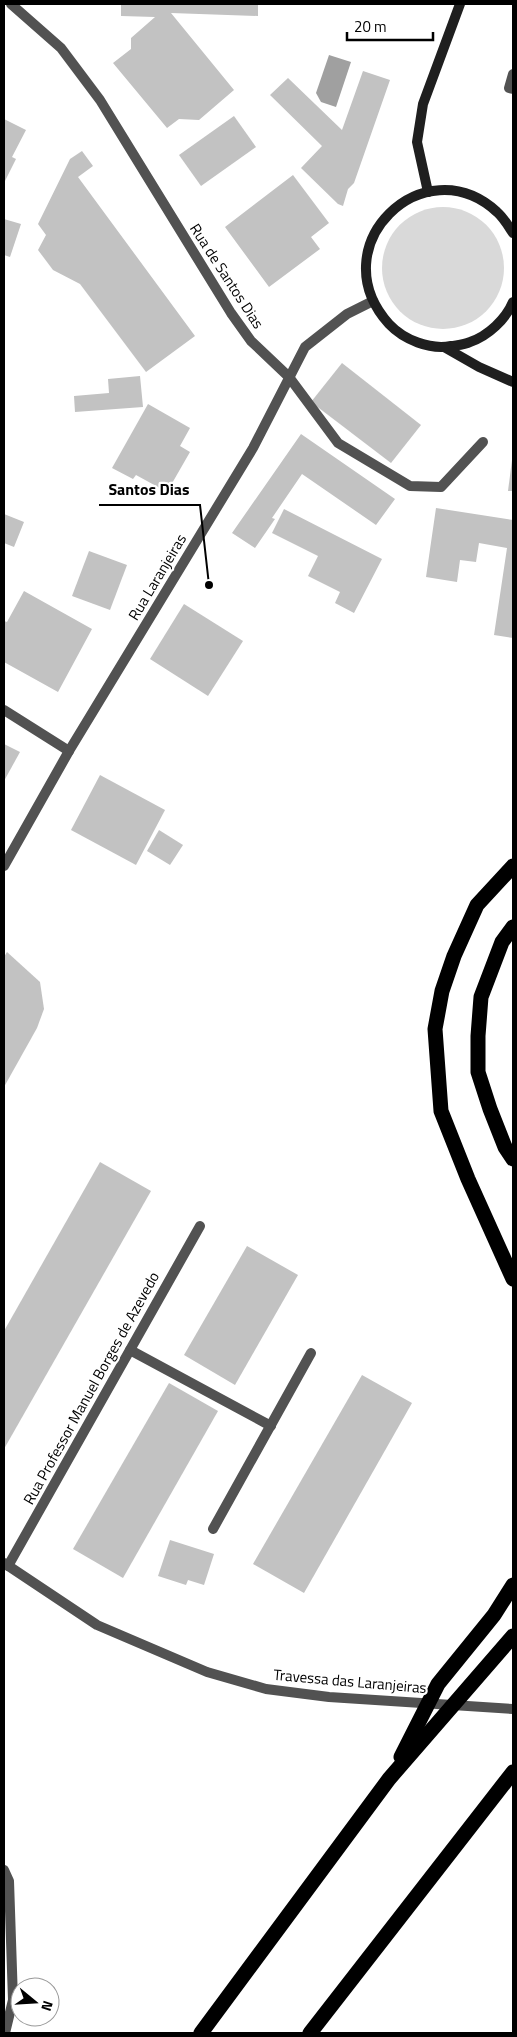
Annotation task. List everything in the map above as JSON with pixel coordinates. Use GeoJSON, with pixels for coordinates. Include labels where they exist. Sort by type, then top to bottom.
{"type":"FeatureCollection","features":[{"type":"Feature","properties":{"kind":"highway"},"geometry":{"type":"LineString","coordinates":[[513,866],[477,905],[454,956],[442,991],[435,1029],[441,1111],[468,1179],[513,1279]]}},
{"type":"Feature","properties":{"kind":"highway"},"geometry":{"type":"LineString","coordinates":[[513,927],[502,942],[481,997],[478,1072],[505,1147],[513,1159]]}},
{"type":"Feature","properties":{"kind":"highway"},"geometry":{"type":"LineString","coordinates":[[389,1779],[438,1684],[494,1615],[513,1585]]}},
{"type":"Feature","properties":{"kind":"highway"},"geometry":{"type":"LineString","coordinates":[[201,2033],[389,1779],[513,1636]]}},
{"type":"Feature","properties":{"kind":"highway"},"geometry":{"type":"LineString","coordinates":[[310,2033],[513,1772]]}},
{"type":"Feature","properties":{"kind":"main road"},"geometry":{"type":"LineString","coordinates":[[428,192],[417,142],[423,104],[460,4]]}},
{"type":"Feature","properties":{"kind":"main road"},"geometry":{"type":"LineString","coordinates":[[513,233],[508,220],[477,198],[453,191],[428,192],[404,201],[385,217],[372,239],[366,263],[368,288],[378,312],[395,330],[418,343],[444,347],[470,342],[493,329],[510,309],[513,302]]}},
{"type":"Feature","properties":{"kind":"main road"},"geometry":{"type":"LineString","coordinates":[[444,347],[479,367],[513,382]]}},
{"type":"Feature","properties":{"kind":"street","name":"Rua de Santos Dias"},"geometry":{"type":"LineString","coordinates":[[11,4],[61,48],[100,100],[231,313],[251,341],[289,377],[338,443],[410,486],[441,487],[483,442]]}},
{"type":"Feature","properties":{"kind":"street"},"geometry":{"type":"LineString","coordinates":[[513,74],[509,88],[513,89]]}},
{"type":"Feature","properties":{"kind":"street","name":"Rua Laranjeiras"},"geometry":{"type":"LineString","coordinates":[[4,866],[69,751],[253,448],[305,347],[347,314],[373,301]]}},
{"type":"Feature","properties":{"kind":"street"},"geometry":{"type":"LineString","coordinates":[[4,710],[69,751]]}},
{"type":"Feature","properties":{"kind":"street","name":"Rua Professor Manuel Borges de Azevedo"},"geometry":{"type":"LineString","coordinates":[[6,1564],[200,1226]]}},
{"type":"Feature","properties":{"kind":"street"},"geometry":{"type":"LineString","coordinates":[[130,1350],[271,1426]]}},
{"type":"Feature","properties":{"kind":"street"},"geometry":{"type":"LineString","coordinates":[[213,1529],[312,1353]]}},
{"type":"Feature","properties":{"kind":"street","name":"Travessa das Laranjeiras"},"geometry":{"type":"LineString","coordinates":[[6,1564],[97,1625],[207,1672],[266,1689],[329,1697],[513,1709]]}},
{"type":"Feature","properties":{"kind":"street"},"geometry":{"type":"LineString","coordinates":[[4,1870],[9,1881],[13,2000],[5,2033]]}},
{"type":"Feature","properties":{"kind":"shaded area"},"geometry":{"type":"Polygon","coordinates":[[[329,55],[351,62],[336,107],[321,102],[316,93],[329,55]]]}},
{"type":"Feature","properties":{"kind":"shaded area"},"geometry":{"type":"Polygon","coordinates":[[[443,207],[466,212],[486,225],[499,245],[504,268],[499,291],[486,311],[466,324],[443,329],[420,324],[400,311],[387,291],[382,268],[387,245],[400,225],[420,212],[443,207]]]}},
{"type":"Feature","properties":{"kind":"building"},"geometry":{"type":"Polygon","coordinates":[[[121,4],[258,4],[258,16],[171,13],[234,90],[199,120],[179,119],[167,128],[113,63],[131,49],[131,38],[155,17],[121,16],[121,4]]]}},
{"type":"Feature","properties":{"kind":"building"},"geometry":{"type":"Polygon","coordinates":[[[363,71],[390,80],[354,183],[348,189],[343,206],[338,204],[301,168],[322,146],[270,95],[288,78],[342,130],[363,71]]]}},
{"type":"Feature","properties":{"kind":"building"},"geometry":{"type":"Polygon","coordinates":[[[234,116],[256,147],[201,186],[179,155],[234,116]]]}},
{"type":"Feature","properties":{"kind":"building"},"geometry":{"type":"Polygon","coordinates":[[[4,119],[26,130],[12,157],[16,159],[4,183],[4,119]]]}},
{"type":"Feature","properties":{"kind":"building"},"geometry":{"type":"Polygon","coordinates":[[[82,151],[93,166],[78,177],[195,336],[146,372],[80,284],[53,270],[38,250],[46,235],[38,224],[70,159],[82,151]]]}},
{"type":"Feature","properties":{"kind":"building"},"geometry":{"type":"Polygon","coordinates":[[[293,175],[329,223],[311,237],[320,249],[269,287],[225,227],[293,175]]]}},
{"type":"Feature","properties":{"kind":"building"},"geometry":{"type":"Polygon","coordinates":[[[4,219],[21,224],[10,257],[4,255],[4,219]]]}},
{"type":"Feature","properties":{"kind":"building"},"geometry":{"type":"Polygon","coordinates":[[[342,363],[421,425],[391,463],[311,402],[342,363]]]}},
{"type":"Feature","properties":{"kind":"building"},"geometry":{"type":"Polygon","coordinates":[[[140,376],[143,407],[75,412],[74,396],[109,393],[108,379],[140,376]]]}},
{"type":"Feature","properties":{"kind":"building"},"geometry":{"type":"Polygon","coordinates":[[[148,404],[190,428],[180,446],[190,452],[167,492],[136,475],[133,479],[112,468],[148,404]]]}},
{"type":"Feature","properties":{"kind":"building"},"geometry":{"type":"Polygon","coordinates":[[[301,434],[395,499],[376,525],[302,474],[272,518],[275,519],[255,548],[232,533],[301,434]]]}},
{"type":"Feature","properties":{"kind":"building"},"geometry":{"type":"Polygon","coordinates":[[[512,460],[513,491],[508,491],[512,460]]]}},
{"type":"Feature","properties":{"kind":"building"},"geometry":{"type":"Polygon","coordinates":[[[436,508],[513,520],[513,638],[494,635],[507,548],[479,543],[476,562],[460,560],[457,582],[426,577],[436,508]]]}},
{"type":"Feature","properties":{"kind":"building"},"geometry":{"type":"Polygon","coordinates":[[[284,509],[382,559],[354,613],[335,603],[340,592],[308,576],[318,556],[272,533],[284,509]]]}},
{"type":"Feature","properties":{"kind":"building"},"geometry":{"type":"Polygon","coordinates":[[[4,514],[24,522],[14,547],[4,543],[4,514]]]}},
{"type":"Feature","properties":{"kind":"building"},"geometry":{"type":"Polygon","coordinates":[[[89,551],[127,565],[110,610],[72,596],[89,551]]]}},
{"type":"Feature","properties":{"kind":"building"},"geometry":{"type":"Polygon","coordinates":[[[24,591],[92,629],[58,692],[4,662],[4,621],[7,622],[24,591]]]}},
{"type":"Feature","properties":{"kind":"building"},"geometry":{"type":"Polygon","coordinates":[[[184,604],[243,641],[208,696],[150,659],[184,604]]]}},
{"type":"Feature","properties":{"kind":"building"},"geometry":{"type":"Polygon","coordinates":[[[4,744],[20,752],[4,781],[4,744]]]}},
{"type":"Feature","properties":{"kind":"building"},"geometry":{"type":"Polygon","coordinates":[[[100,775],[165,810],[136,865],[71,830],[100,775]]]}},
{"type":"Feature","properties":{"kind":"building"},"geometry":{"type":"Polygon","coordinates":[[[159,830],[183,845],[170,865],[147,851],[159,830]]]}},
{"type":"Feature","properties":{"kind":"building"},"geometry":{"type":"Polygon","coordinates":[[[7,952],[40,982],[44,1009],[37,1028],[4,1087],[4,957],[7,952]]]}},
{"type":"Feature","properties":{"kind":"building"},"geometry":{"type":"Polygon","coordinates":[[[100,1162],[151,1191],[4,1449],[4,1331],[100,1162]]]}},
{"type":"Feature","properties":{"kind":"building"},"geometry":{"type":"Polygon","coordinates":[[[247,1246],[298,1275],[235,1385],[184,1355],[247,1246]]]}},
{"type":"Feature","properties":{"kind":"building"},"geometry":{"type":"Polygon","coordinates":[[[362,1375],[412,1403],[304,1593],[253,1564],[362,1375]]]}},
{"type":"Feature","properties":{"kind":"building"},"geometry":{"type":"Polygon","coordinates":[[[169,1383],[218,1411],[123,1578],[73,1549],[169,1383]]]}},
{"type":"Feature","properties":{"kind":"building"},"geometry":{"type":"Polygon","coordinates":[[[170,1540],[214,1554],[204,1585],[188,1580],[186,1585],[158,1576],[170,1540]]]}},
{"type":"Feature","properties":{"kind":"place","name":"Santos Dias"},"geometry":{"type":"Point","coordinates":[209,585]}}]}
